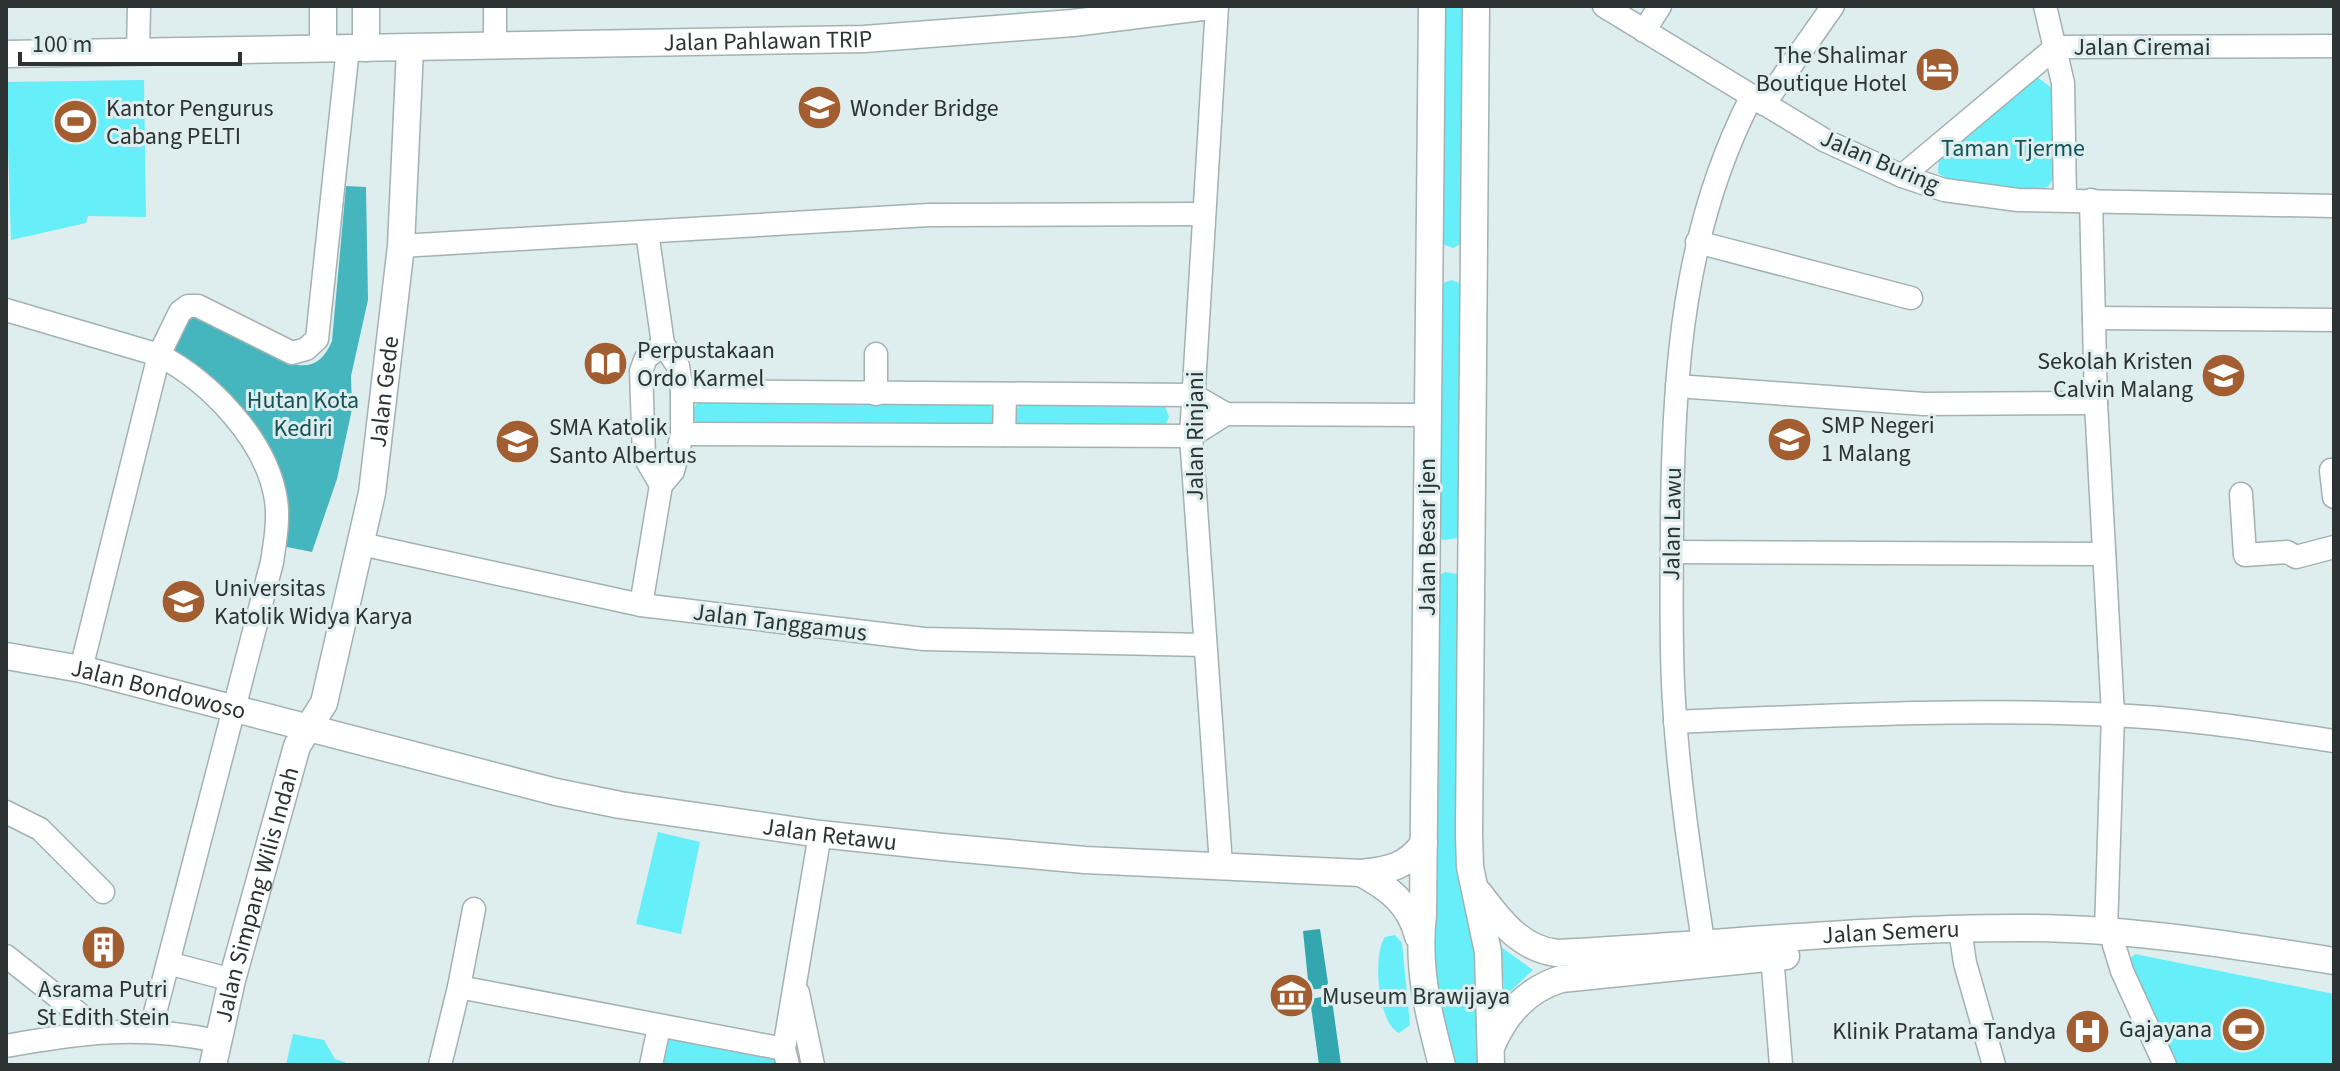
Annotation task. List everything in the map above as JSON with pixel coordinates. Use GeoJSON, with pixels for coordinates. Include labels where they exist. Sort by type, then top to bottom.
{"type":"FeatureCollection","features":[{"type":"Feature","properties":{"kind":"main road"},"geometry":{"type":"LineString","coordinates":[[323,6],[346,48]]}},
{"type":"Feature","properties":{"kind":"main road"},"geometry":{"type":"LineString","coordinates":[[346,48],[366,6]]}},
{"type":"Feature","properties":{"kind":"main road","name":"Jalan Pahlawan TRIP"},"geometry":{"type":"LineString","coordinates":[[6,54],[864,39],[1073,23],[1210,6]]}},
{"type":"Feature","properties":{"kind":"main road","name":"Jalan Besar Ijen"},"geometry":{"type":"LineString","coordinates":[[1432,6],[1424,843],[1420,945],[1422,989],[1441,1065]]}},
{"type":"Feature","properties":{"kind":"main road","name":"Jalan Besar Ijen"},"geometry":{"type":"LineString","coordinates":[[1476,6],[1469,834],[1474,887],[1488,952],[1490,1058]]}},
{"type":"Feature","properties":{"kind":"main road","name":"Jalan Gede"},"geometry":{"type":"LineString","coordinates":[[310,727],[324,703],[361,544],[384,402],[401,246],[410,49]]}},
{"type":"Feature","properties":{"kind":"main road"},"geometry":{"type":"LineString","coordinates":[[1429,260],[1474,261]]}},
{"type":"Feature","properties":{"kind":"main road"},"geometry":{"type":"LineString","coordinates":[[1427,556],[1471,555]]}},
{"type":"Feature","properties":{"kind":"main road","name":"Jalan Bondowoso"},"geometry":{"type":"LineString","coordinates":[[6,656],[81,669],[310,727]]}},
{"type":"Feature","properties":{"kind":"main road","name":"Jalan Retawu"},"geometry":{"type":"LineString","coordinates":[[310,727],[556,792],[820,834],[1085,860],[1361,873],[1401,866],[1413,859],[1424,843]]}},
{"type":"Feature","properties":{"kind":"main road","name":"Jalan Simpang Wilis Indah"},"geometry":{"type":"LineString","coordinates":[[215,1053],[232,980],[297,746],[310,727]]}},
{"type":"Feature","properties":{"kind":"main road"},"geometry":{"type":"LineString","coordinates":[[1361,873],[1383,885],[1401,901],[1414,921],[1420,945]]}},
{"type":"Feature","properties":{"kind":"main road","name":"Jalan Semeru"},"geometry":{"type":"LineString","coordinates":[[1474,887],[1507,928],[1539,951],[1557,953],[1705,953],[1961,937],[2110,938],[2334,961]]}},
{"type":"Feature","properties":{"kind":"main road","name":"Jalan Semeru"},"geometry":{"type":"LineString","coordinates":[[2110,938],[2334,975]]}},
{"type":"Feature","properties":{"kind":"main road","name":"Jalan Semeru"},"geometry":{"type":"LineString","coordinates":[[1490,1058],[1514,1007],[1546,983],[1705,953]]}},
{"type":"Feature","properties":{"kind":"street"},"geometry":{"type":"LineString","coordinates":[[138,51],[139,6]]}},
{"type":"Feature","properties":{"kind":"street"},"geometry":{"type":"LineString","coordinates":[[495,6],[495,47]]}},
{"type":"Feature","properties":{"kind":"street","name":"Jalan Rinjani"},"geometry":{"type":"LineString","coordinates":[[1217,6],[1191,436],[1221,865]]}},
{"type":"Feature","properties":{"kind":"street","name":"Jalan Buring"},"geometry":{"type":"LineString","coordinates":[[1604,6],[1838,147],[1902,176],[1944,190],[2018,200],[2334,206]]}},
{"type":"Feature","properties":{"kind":"street"},"geometry":{"type":"LineString","coordinates":[[1644,31],[1660,6]]}},
{"type":"Feature","properties":{"kind":"street","name":"Jalan Lawu"},"geometry":{"type":"LineString","coordinates":[[1705,953],[1675,722],[1672,552],[1677,386],[1697,242],[1714,180],[1758,100],[1833,6]]}},
{"type":"Feature","properties":{"kind":"street"},"geometry":{"type":"LineString","coordinates":[[2045,6],[2064,95],[2065,199]]}},
{"type":"Feature","properties":{"kind":"street","name":"Jalan Ciremai"},"geometry":{"type":"LineString","coordinates":[[1902,176],[2056,47],[2334,46]]}},
{"type":"Feature","properties":{"kind":"street"},"geometry":{"type":"LineString","coordinates":[[81,669],[159,355],[180,312],[193,305],[292,353],[306,349],[317,339],[346,48]]}},
{"type":"Feature","properties":{"kind":"street"},"geometry":{"type":"LineString","coordinates":[[2091,200],[2096,403],[2113,715],[2110,938],[2165,1065]]}},
{"type":"Feature","properties":{"kind":"street"},"geometry":{"type":"LineString","coordinates":[[401,246],[929,215],[1204,214]]}},
{"type":"Feature","properties":{"kind":"street"},"geometry":{"type":"LineString","coordinates":[[641,605],[661,485],[673,471],[682,434],[682,391],[678,366],[663,344],[647,232]]}},
{"type":"Feature","properties":{"kind":"street"},"geometry":{"type":"LineString","coordinates":[[1697,242],[1911,298]]}},
{"type":"Feature","properties":{"kind":"street"},"geometry":{"type":"LineString","coordinates":[[6,310],[159,355],[209,391],[243,429],[265,466],[277,503],[272,562],[150,1032]]}},
{"type":"Feature","properties":{"kind":"street"},"geometry":{"type":"LineString","coordinates":[[2094,318],[2334,320]]}},
{"type":"Feature","properties":{"kind":"street"},"geometry":{"type":"LineString","coordinates":[[661,485],[644,456],[641,371],[646,358],[663,344]]}},
{"type":"Feature","properties":{"kind":"street"},"geometry":{"type":"LineString","coordinates":[[876,354],[876,394]]}},
{"type":"Feature","properties":{"kind":"street"},"geometry":{"type":"LineString","coordinates":[[1677,386],[1924,404],[2096,403]]}},
{"type":"Feature","properties":{"kind":"street"},"geometry":{"type":"LineString","coordinates":[[682,391],[1193,395],[1226,414],[1428,415]]}},
{"type":"Feature","properties":{"kind":"street"},"geometry":{"type":"LineString","coordinates":[[1004,435],[1005,395]]}},
{"type":"Feature","properties":{"kind":"street"},"geometry":{"type":"LineString","coordinates":[[682,434],[1191,436],[1226,414]]}},
{"type":"Feature","properties":{"kind":"street"},"geometry":{"type":"LineString","coordinates":[[2331,470],[2334,497]]}},
{"type":"Feature","properties":{"kind":"street"},"geometry":{"type":"LineString","coordinates":[[2241,494],[2245,555],[2287,552],[2296,557],[2334,547]]}},
{"type":"Feature","properties":{"kind":"street","name":"Jalan Tanggamus"},"geometry":{"type":"LineString","coordinates":[[361,544],[641,605],[924,639],[1205,645]]}},
{"type":"Feature","properties":{"kind":"street"},"geometry":{"type":"LineString","coordinates":[[1672,552],[2104,554]]}},
{"type":"Feature","properties":{"kind":"street"},"geometry":{"type":"LineString","coordinates":[[1675,722],[1892,712],[2113,715],[2209,723],[2334,741]]}},
{"type":"Feature","properties":{"kind":"street"},"geometry":{"type":"LineString","coordinates":[[6,812],[40,829],[103,892]]}},
{"type":"Feature","properties":{"kind":"street"},"geometry":{"type":"LineString","coordinates":[[459,987],[659,1027],[786,1057],[820,834]]}},
{"type":"Feature","properties":{"kind":"street"},"geometry":{"type":"LineString","coordinates":[[440,1065],[474,909]]}},
{"type":"Feature","properties":{"kind":"street"},"geometry":{"type":"LineString","coordinates":[[1961,937],[1994,1065]]}},
{"type":"Feature","properties":{"kind":"street"},"geometry":{"type":"LineString","coordinates":[[1772,948],[1781,1065]]}},
{"type":"Feature","properties":{"kind":"street"},"geometry":{"type":"LineString","coordinates":[[6,956],[102,1032]]}},
{"type":"Feature","properties":{"kind":"street"},"geometry":{"type":"LineString","coordinates":[[168,963],[232,980]]}},
{"type":"Feature","properties":{"kind":"street"},"geometry":{"type":"LineString","coordinates":[[796,980],[813,1065]]}},
{"type":"Feature","properties":{"kind":"street"},"geometry":{"type":"LineString","coordinates":[[651,1065],[659,1027]]}},
{"type":"Feature","properties":{"kind":"street"},"geometry":{"type":"LineString","coordinates":[[6,1046],[81,1032],[150,1032],[215,1053]]}},
{"type":"Feature","properties":{"kind":"green space"},"geometry":{"type":"Polygon","coordinates":[[[1437,6],[1470,6],[1465,242],[1453,248],[1442,244],[1437,6]]]}},
{"type":"Feature","properties":{"kind":"green space","name":"Taman Tjerme"},"geometry":{"type":"Polygon","coordinates":[[[2037,77],[2053,89],[2054,177],[2048,187],[2031,191],[1949,180],[1938,173],[1939,158],[2037,77]]]}},
{"type":"Feature","properties":{"kind":"green space","name":"Kantor Pengurus Cabang PELTI"},"geometry":{"type":"Polygon","coordinates":[[[144,80],[146,217],[88,216],[86,223],[11,240],[6,82],[144,80]]]}},
{"type":"Feature","properties":{"kind":"green space","name":"Hutan Kota Kediri"},"geometry":{"type":"Polygon","coordinates":[[[346,186],[366,187],[368,300],[351,376],[352,409],[337,479],[312,552],[282,546],[286,496],[170,351],[192,313],[292,364],[317,362],[332,341],[346,186]]]}},
{"type":"Feature","properties":{"kind":"green space"},"geometry":{"type":"Polygon","coordinates":[[[1452,280],[1464,285],[1462,534],[1458,538],[1443,540],[1437,533],[1440,284],[1452,280]]]}},
{"type":"Feature","properties":{"kind":"green space"},"geometry":{"type":"Polygon","coordinates":[[[700,400],[986,402],[994,409],[994,424],[698,426],[690,412],[700,400]]]}},
{"type":"Feature","properties":{"kind":"green space"},"geometry":{"type":"Polygon","coordinates":[[[1019,403],[1165,406],[1169,417],[1165,426],[1017,426],[1013,422],[1019,403]]]}},
{"type":"Feature","properties":{"kind":"green space"},"geometry":{"type":"Polygon","coordinates":[[[1445,572],[1457,574],[1462,581],[1484,1065],[1447,1065],[1431,1003],[1438,576],[1445,572]]]}},
{"type":"Feature","properties":{"kind":"green space"},"geometry":{"type":"Polygon","coordinates":[[[658,832],[700,842],[681,934],[636,924],[658,832]]]}},
{"type":"Feature","properties":{"kind":"green space"},"geometry":{"type":"Polygon","coordinates":[[[1395,935],[1402,943],[1410,1025],[1399,1033],[1386,1017],[1378,972],[1385,937],[1395,935]]]}},
{"type":"Feature","properties":{"kind":"green space"},"geometry":{"type":"Polygon","coordinates":[[[1500,948],[1533,970],[1505,996],[1500,948]]]}},
{"type":"Feature","properties":{"kind":"green space","name":"Gajayana"},"geometry":{"type":"Polygon","coordinates":[[[2135,954],[2334,994],[2334,1065],[2169,1065],[2127,962],[2135,954]]]}},
{"type":"Feature","properties":{"kind":"green space"},"geometry":{"type":"Polygon","coordinates":[[[293,1034],[324,1040],[335,1059],[345,1062],[344,1065],[286,1065],[293,1034]]]}},
{"type":"Feature","properties":{"kind":"green space"},"geometry":{"type":"Polygon","coordinates":[[[669,1037],[770,1053],[780,1065],[663,1065],[669,1037]]]}},
{"type":"Feature","properties":{"kind":"shaded area"},"geometry":{"type":"Polygon","coordinates":[[[1320,929],[1328,983],[1325,988],[1309,990],[1303,931],[1320,929]]]}},
{"type":"Feature","properties":{"kind":"shaded area"},"geometry":{"type":"Polygon","coordinates":[[[1327,996],[1332,1000],[1341,1065],[1319,1065],[1310,999],[1327,996]]]}},
{"type":"Feature","properties":{"kind":"place","name":"The Shalimar Boutique Hotel"},"geometry":{"type":"Point","coordinates":[1938,69]}},
{"type":"Feature","properties":{"kind":"place","name":"Wonder Bridge"},"geometry":{"type":"Point","coordinates":[819,108]}},
{"type":"Feature","properties":{"kind":"place","name":"Kantor Pengurus Cabang PELTI"},"geometry":{"type":"Point","coordinates":[75,122]}},
{"type":"Feature","properties":{"kind":"place","name":"Perpustakaan Ordo Karmel"},"geometry":{"type":"Point","coordinates":[606,364]}},
{"type":"Feature","properties":{"kind":"place","name":"Sekolah Kristen Calvin Malang"},"geometry":{"type":"Point","coordinates":[2224,375]}},
{"type":"Feature","properties":{"kind":"place","name":"SMP Negeri 1 Malang"},"geometry":{"type":"Point","coordinates":[1790,439]}},
{"type":"Feature","properties":{"kind":"place","name":"SMA Katolik Santo Albertus"},"geometry":{"type":"Point","coordinates":[518,441]}},
{"type":"Feature","properties":{"kind":"place","name":"Universitas Katolik Widya Karya"},"geometry":{"type":"Point","coordinates":[183,602]}},
{"type":"Feature","properties":{"kind":"place","name":"Asrama Putri St Edith Stein"},"geometry":{"type":"Point","coordinates":[103,947]}},
{"type":"Feature","properties":{"kind":"place","name":"Museum Brawijaya"},"geometry":{"type":"Point","coordinates":[1291,996]}},
{"type":"Feature","properties":{"kind":"place","name":"Gajayana"},"geometry":{"type":"Point","coordinates":[2243,1029]}},
{"type":"Feature","properties":{"kind":"place","name":"Klinik Pratama Tandya"},"geometry":{"type":"Point","coordinates":[2087,1031]}}]}
